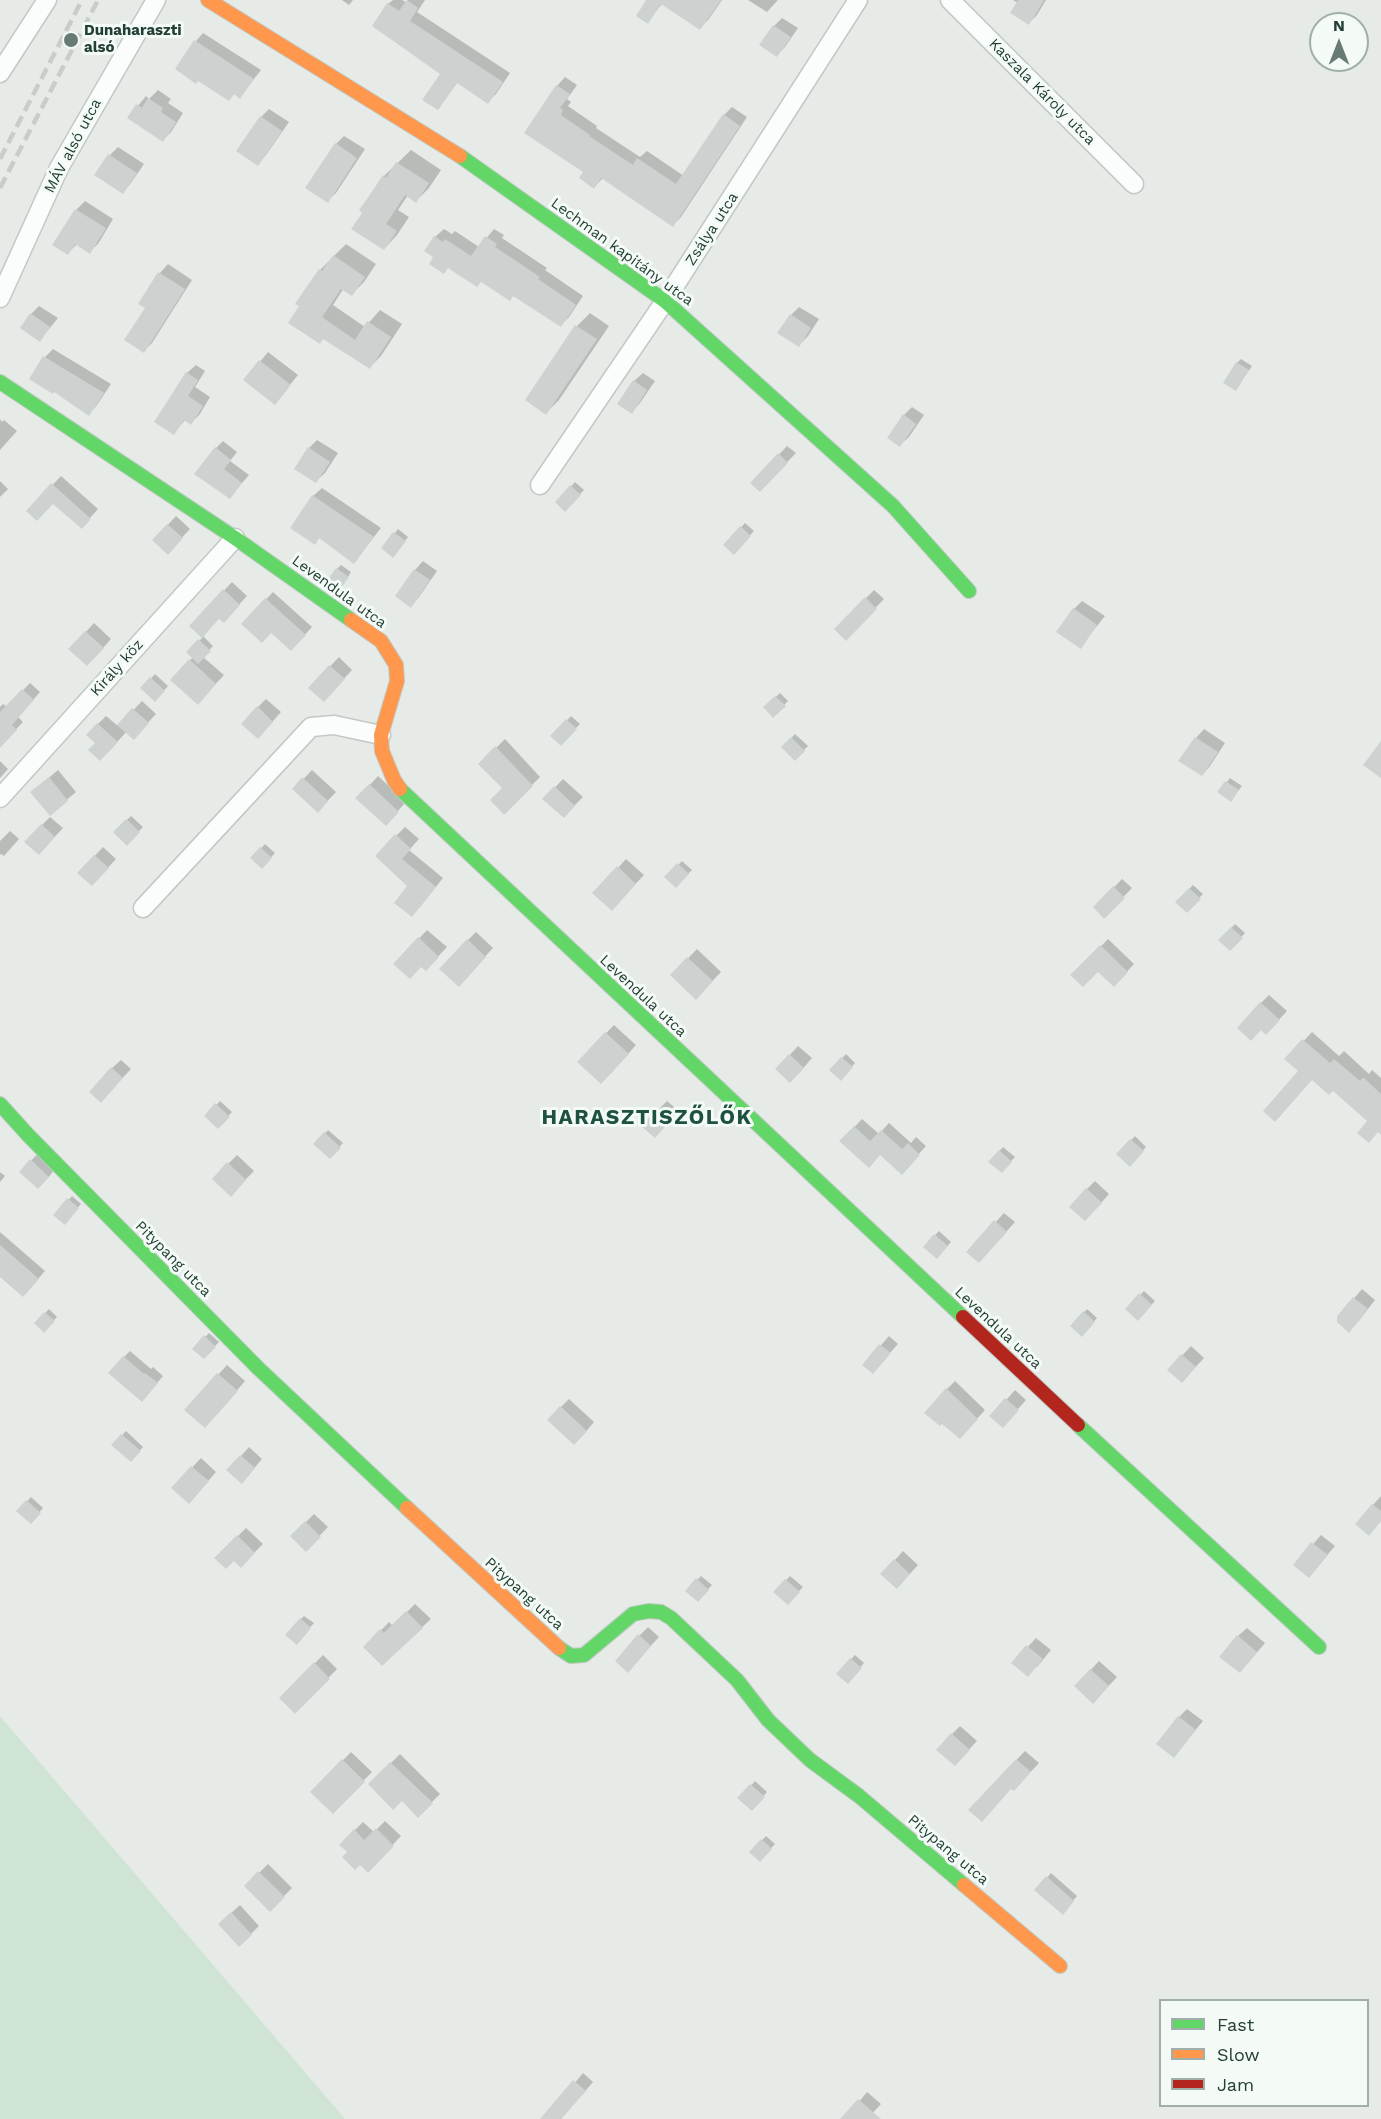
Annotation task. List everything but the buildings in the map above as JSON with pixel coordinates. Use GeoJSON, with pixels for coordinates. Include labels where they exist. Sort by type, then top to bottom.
{"type":"FeatureCollection","features":[{"type":"Feature","properties":{"kind":"street"},"geometry":{"type":"LineString","coordinates":[[0,73],[47,0]]}},
{"type":"Feature","properties":{"kind":"street","name":"MÁV alsó utca"},"geometry":{"type":"LineString","coordinates":[[0,298],[60,168],[156,0]]}},
{"type":"Feature","properties":{"kind":"street","name":"Lechman kapitány utca"},"geometry":{"type":"LineString","coordinates":[[208,0],[451,149],[665,301],[893,506],[969,591]]}},
{"type":"Feature","properties":{"kind":"street","name":"Zsálya utca"},"geometry":{"type":"LineString","coordinates":[[540,485],[665,301],[858,0]]}},
{"type":"Feature","properties":{"kind":"street","name":"Kaszala Károly utca"},"geometry":{"type":"LineString","coordinates":[[950,0],[1134,184]]}},
{"type":"Feature","properties":{"kind":"street","name":"Levendula utca"},"geometry":{"type":"LineString","coordinates":[[0,382],[235,538],[381,641],[396,665],[397,681],[381,735],[382,751],[388,767],[404,794],[1112,1457],[1319,1647]]}},
{"type":"Feature","properties":{"kind":"street","name":"Király köz"},"geometry":{"type":"LineString","coordinates":[[0,798],[235,538]]}},
{"type":"Feature","properties":{"kind":"street"},"geometry":{"type":"LineString","coordinates":[[143,908],[311,727],[334,725],[381,735]]}},
{"type":"Feature","properties":{"kind":"street","name":"Pitypang utca"},"geometry":{"type":"LineString","coordinates":[[0,1104],[258,1368],[563,1652],[576,1657],[584,1655],[633,1614],[649,1611],[661,1612],[671,1618],[737,1680],[768,1720],[810,1760],[859,1796],[1060,1966]]}},
{"type":"Feature","properties":{"kind":"green space"},"geometry":{"type":"Polygon","coordinates":[[[0,1716],[345,2119],[0,2119],[0,1716]]]}},
{"type":"Feature","properties":{"kind":"railway"},"geometry":{"type":"LineString","coordinates":[[0,159],[82,0]]}},
{"type":"Feature","properties":{"kind":"railway"},"geometry":{"type":"LineString","coordinates":[[0,188],[98,0]]}},
{"type":"Feature","properties":{"kind":"traffic: fast"},"geometry":{"type":"LineString","coordinates":[[460,156],[665,301],[893,506],[969,591]]}},
{"type":"Feature","properties":{"kind":"traffic: fast"},"geometry":{"type":"LineString","coordinates":[[0,382],[235,538],[351,620]]}},
{"type":"Feature","properties":{"kind":"traffic: fast"},"geometry":{"type":"LineString","coordinates":[[400,789],[963,1317]]}},
{"type":"Feature","properties":{"kind":"traffic: fast"},"geometry":{"type":"LineString","coordinates":[[0,1104],[258,1368],[407,1508]]}},
{"type":"Feature","properties":{"kind":"traffic: fast"},"geometry":{"type":"LineString","coordinates":[[1078,1425],[1319,1647]]}},
{"type":"Feature","properties":{"kind":"traffic: fast"},"geometry":{"type":"LineString","coordinates":[[559,1648],[571,1656],[584,1655],[633,1614],[649,1611],[661,1612],[671,1618],[737,1680],[768,1720],[810,1760],[859,1796],[964,1885]]}},
{"type":"Feature","properties":{"kind":"traffic: slow"},"geometry":{"type":"LineString","coordinates":[[208,0],[460,156]]}},
{"type":"Feature","properties":{"kind":"traffic: slow"},"geometry":{"type":"LineString","coordinates":[[351,620],[381,641],[396,665],[397,681],[381,735],[382,751],[400,789]]}},
{"type":"Feature","properties":{"kind":"traffic: slow"},"geometry":{"type":"LineString","coordinates":[[407,1508],[559,1648]]}},
{"type":"Feature","properties":{"kind":"traffic: slow"},"geometry":{"type":"LineString","coordinates":[[964,1885],[1060,1966]]}},
{"type":"Feature","properties":{"kind":"traffic: jam"},"geometry":{"type":"LineString","coordinates":[[963,1317],[1078,1425]]}},
{"type":"Feature","properties":{"kind":"place","name":"Dunaharaszti alsó"},"geometry":{"type":"Point","coordinates":[71,40]}},
{"type":"Feature","properties":{"kind":"district","name":"HARASZTISZŐLŐK"},"geometry":{"type":"Point","coordinates":[647,1118]}}]}
